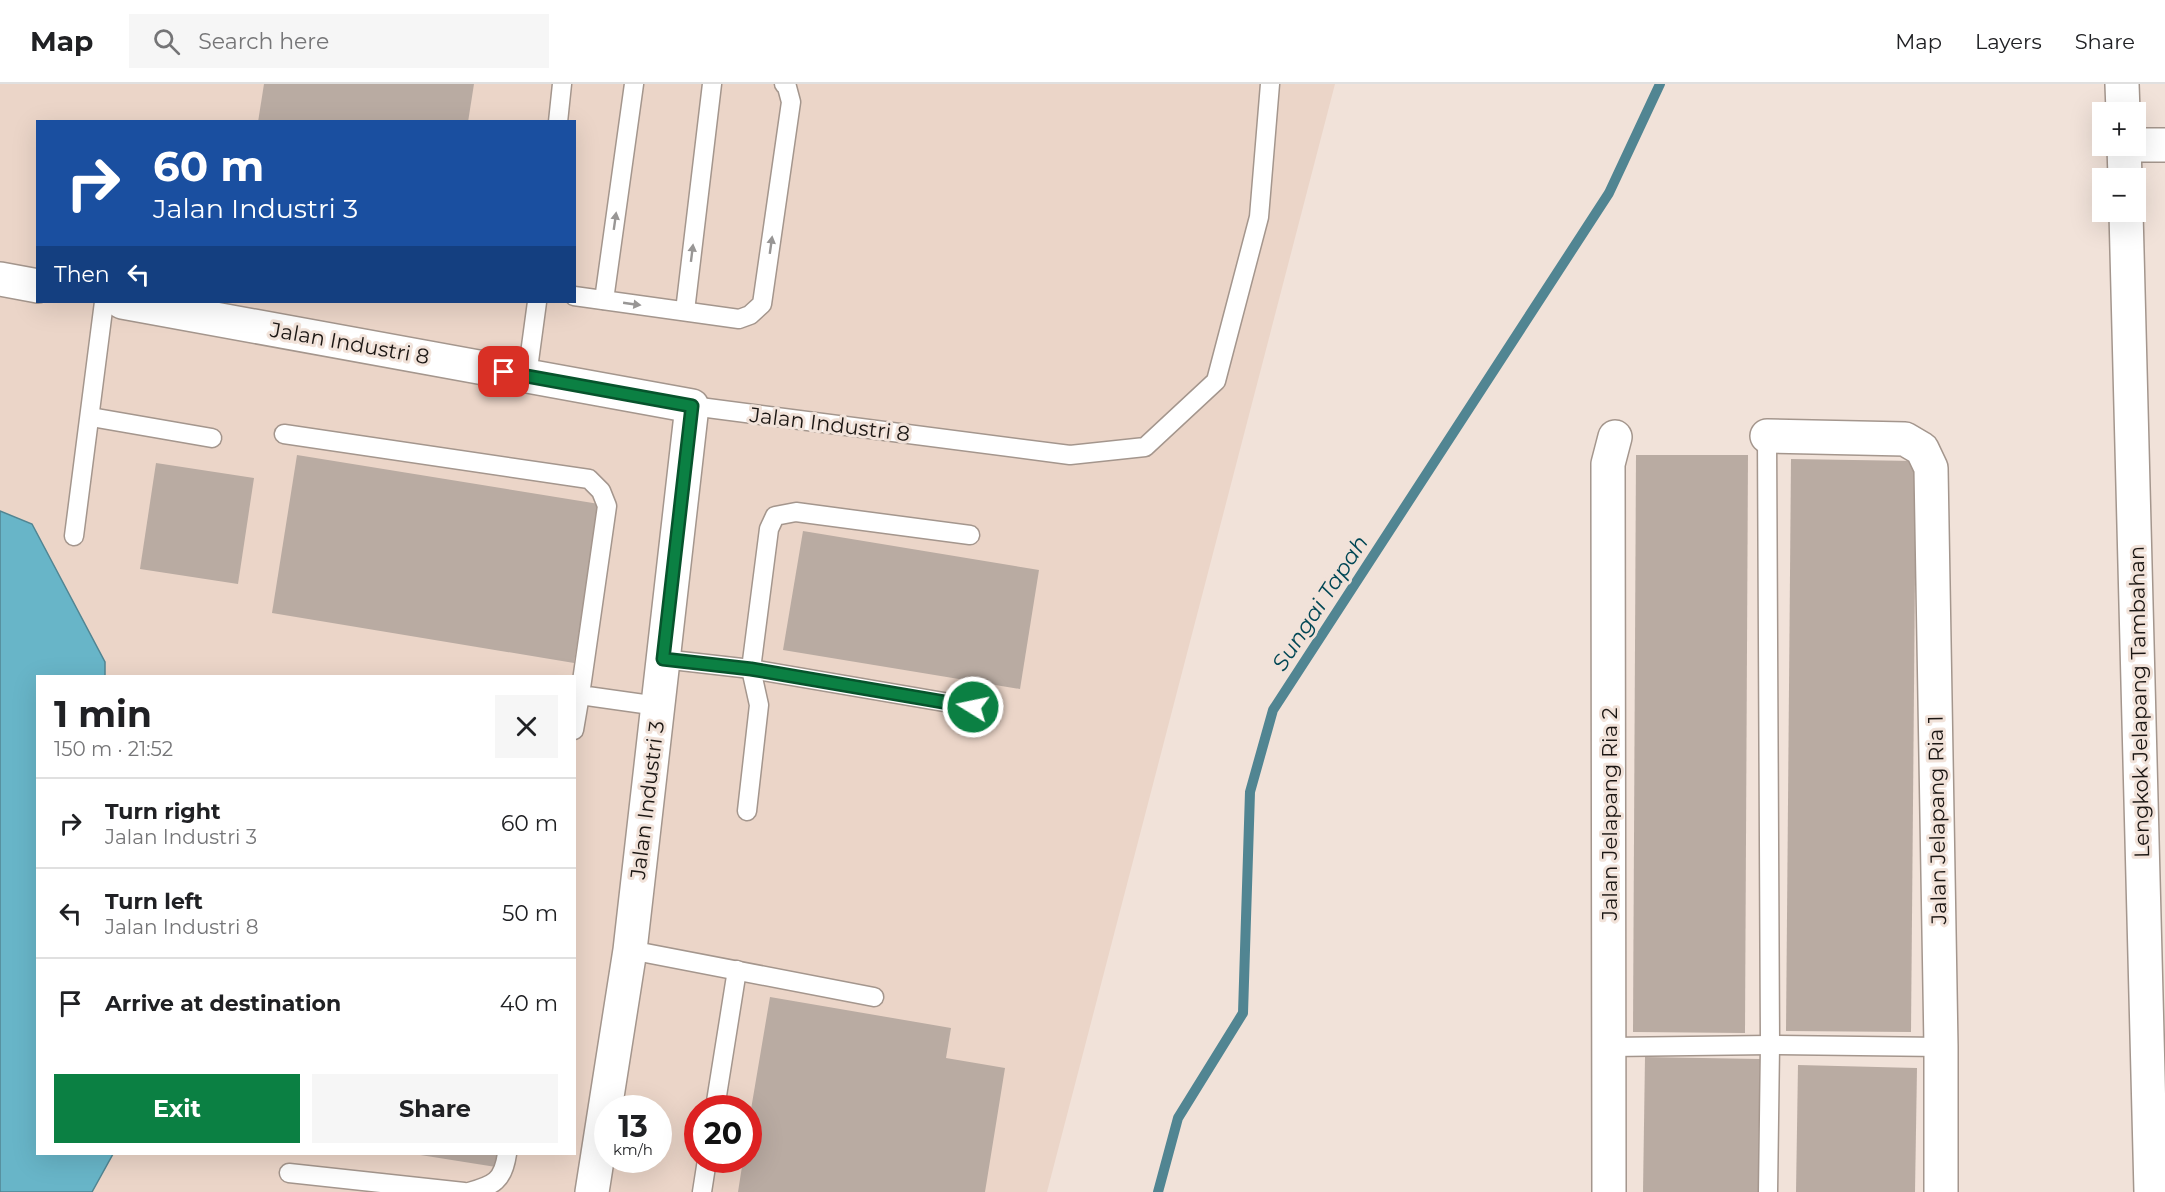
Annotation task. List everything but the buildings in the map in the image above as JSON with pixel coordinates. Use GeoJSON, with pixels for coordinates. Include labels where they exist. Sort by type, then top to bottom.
{"type":"FeatureCollection","features":[{"type":"Feature","properties":{"kind":"street"},"geometry":{"type":"LineString","coordinates":[[2122,84],[2123,102]]}},
{"type":"Feature","properties":{"kind":"street"},"geometry":{"type":"LineString","coordinates":[[2146,145],[2165,145]]}},
{"type":"Feature","properties":{"kind":"street","name":"Lengkok Jelapang Tambahan"},"geometry":{"type":"LineString","coordinates":[[2126,222],[2151,1192]]}},
{"type":"Feature","properties":{"kind":"street"},"geometry":{"type":"LineString","coordinates":[[0,279],[36,286]]}},
{"type":"Feature","properties":{"kind":"street","name":"Jalan Industri 8"},"geometry":{"type":"LineString","coordinates":[[127,303],[692,406]]}},
{"type":"Feature","properties":{"kind":"street","name":"Jalan Industri 3"},"geometry":{"type":"LineString","coordinates":[[592,1192],[630,950],[692,406]]}},
{"type":"Feature","properties":{"kind":"street","name":"Jalan Jelapang Ria 1"},"geometry":{"type":"LineString","coordinates":[[1767,436],[1905,439],[1922,449],[1931,468],[1941,1047],[1941,1192]]}},
{"type":"Feature","properties":{"kind":"street","name":"Jalan Jelapang Ria 2"},"geometry":{"type":"LineString","coordinates":[[1610,1192],[1608,464],[1615,437]]}},
{"type":"Feature","properties":{"kind":"lane"},"geometry":{"type":"LineString","coordinates":[[558,120],[562,84]]}},
{"type":"Feature","properties":{"kind":"lane"},"geometry":{"type":"LineString","coordinates":[[604,300],[634,84]]}},
{"type":"Feature","properties":{"kind":"lane"},"geometry":{"type":"LineString","coordinates":[[685,311],[712,84]]}},
{"type":"Feature","properties":{"kind":"lane"},"geometry":{"type":"LineString","coordinates":[[576,296],[739,319],[750,315],[762,304],[791,102],[784,84]]}},
{"type":"Feature","properties":{"kind":"lane","name":"Jalan Industri 8"},"geometry":{"type":"LineString","coordinates":[[692,406],[1070,455],[1145,447],[1216,381],[1258,217],[1270,84]]}},
{"type":"Feature","properties":{"kind":"lane"},"geometry":{"type":"LineString","coordinates":[[74,536],[104,303]]}},
{"type":"Feature","properties":{"kind":"lane"},"geometry":{"type":"LineString","coordinates":[[527,376],[537,303]]}},
{"type":"Feature","properties":{"kind":"lane"},"geometry":{"type":"LineString","coordinates":[[91,417],[212,438]]}},
{"type":"Feature","properties":{"kind":"lane"},"geometry":{"type":"LineString","coordinates":[[284,434],[589,479],[602,491],[607,506],[576,718]]}},
{"type":"Feature","properties":{"kind":"lane"},"geometry":{"type":"LineString","coordinates":[[1767,436],[1770,1045],[1768,1192]]}},
{"type":"Feature","properties":{"kind":"lane"},"geometry":{"type":"LineString","coordinates":[[747,811],[759,705],[751,669],[769,529],[776,516],[796,512],[970,535]]}},
{"type":"Feature","properties":{"kind":"lane"},"geometry":{"type":"LineString","coordinates":[[663,659],[751,669],[973,707]]}},
{"type":"Feature","properties":{"kind":"lane"},"geometry":{"type":"LineString","coordinates":[[580,695],[658,706]]}},
{"type":"Feature","properties":{"kind":"lane"},"geometry":{"type":"LineString","coordinates":[[630,950],[874,997]]}},
{"type":"Feature","properties":{"kind":"lane"},"geometry":{"type":"LineString","coordinates":[[717,1095],[736,970]]}},
{"type":"Feature","properties":{"kind":"lane"},"geometry":{"type":"LineString","coordinates":[[1610,1047],[1770,1045],[1941,1047]]}},
{"type":"Feature","properties":{"kind":"lane"},"geometry":{"type":"LineString","coordinates":[[469,1192],[492,1185],[505,1167],[507,1155]]}},
{"type":"Feature","properties":{"kind":"lane"},"geometry":{"type":"LineString","coordinates":[[289,1173],[464,1192]]}},
{"type":"Feature","properties":{"kind":"lane"},"geometry":{"type":"LineString","coordinates":[[702,1192],[705,1173]]}},
{"type":"Feature","properties":{"kind":"shaded area"},"geometry":{"type":"Polygon","coordinates":[[[0,84],[1335,84],[1047,1192],[0,1192],[0,84]]]}},
{"type":"Feature","properties":{"kind":"water"},"geometry":{"type":"Polygon","coordinates":[[[0,511],[32,524],[105,662],[105,675],[36,675],[36,1155],[112,1155],[92,1192],[0,1192],[0,511]]]}},
{"type":"Feature","properties":{"kind":"waterway","name":"Sungai Tapah"},"geometry":{"type":"LineString","coordinates":[[1158,1192],[1178,1118],[1243,1013],[1250,792],[1273,710],[1609,193],[1660,84]]}},
{"type":"Feature","properties":{"kind":"route"},"geometry":{"type":"LineString","coordinates":[[504,372],[692,406],[663,659],[751,669],[973,707]]}}]}
